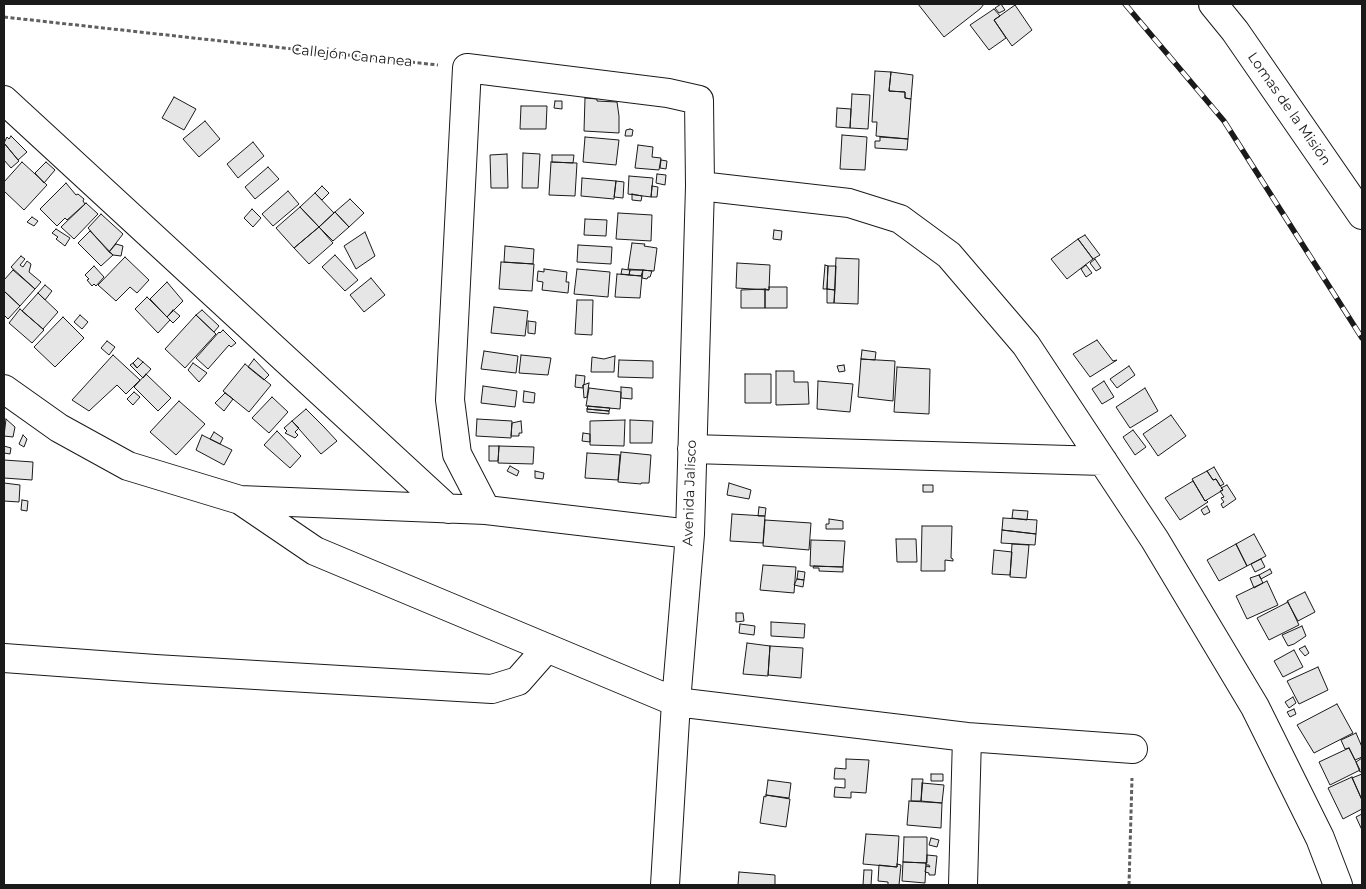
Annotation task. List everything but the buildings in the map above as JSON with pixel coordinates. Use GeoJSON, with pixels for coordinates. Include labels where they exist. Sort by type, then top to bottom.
{"type":"FeatureCollection","features":[{"type":"Feature","properties":{"kind":"street","name":"Lomas de la Misión"},"geometry":{"type":"LineString","coordinates":[[1213,4],[1235,31],[1362,215]]}},
{"type":"Feature","properties":{"kind":"street","name":"Avenida Jalisco"},"geometry":{"type":"LineString","coordinates":[[467,68],[668,93],[699,100],[700,186],[690,534],[676,702],[665,885]]}},
{"type":"Feature","properties":{"kind":"street"},"geometry":{"type":"LineString","coordinates":[[467,68],[450,400],[457,454],[486,510]]}},
{"type":"Feature","properties":{"kind":"street"},"geometry":{"type":"LineString","coordinates":[[4,100],[448,509]]}},
{"type":"Feature","properties":{"kind":"street"},"geometry":{"type":"LineString","coordinates":[[700,186],[849,203],[900,219],[949,255],[1026,345],[1155,540],[1255,707],[1320,838],[1338,885]]}},
{"type":"Feature","properties":{"kind":"street"},"geometry":{"type":"LineString","coordinates":[[4,389],[59,428],[128,466],[240,500],[486,510],[690,534]]}},
{"type":"Feature","properties":{"kind":"street"},"geometry":{"type":"LineString","coordinates":[[692,449],[1103,462]]}},
{"type":"Feature","properties":{"kind":"street"},"geometry":{"type":"LineString","coordinates":[[240,500],[315,551],[676,702],[967,736],[1132,749]]}},
{"type":"Feature","properties":{"kind":"street"},"geometry":{"type":"LineString","coordinates":[[4,658],[492,689],[518,681],[547,648]]}},
{"type":"Feature","properties":{"kind":"street"},"geometry":{"type":"LineString","coordinates":[[963,885],[967,736]]}},
{"type":"Feature","properties":{"kind":"path","name":"Callejón Cananea"},"geometry":{"type":"LineString","coordinates":[[4,17],[467,68]]}},
{"type":"Feature","properties":{"kind":"path"},"geometry":{"type":"LineString","coordinates":[[1129,885],[1132,749]]}},
{"type":"Feature","properties":{"kind":"railway"},"geometry":{"type":"LineString","coordinates":[[1125,4],[1224,121],[1362,338]]}}]}
